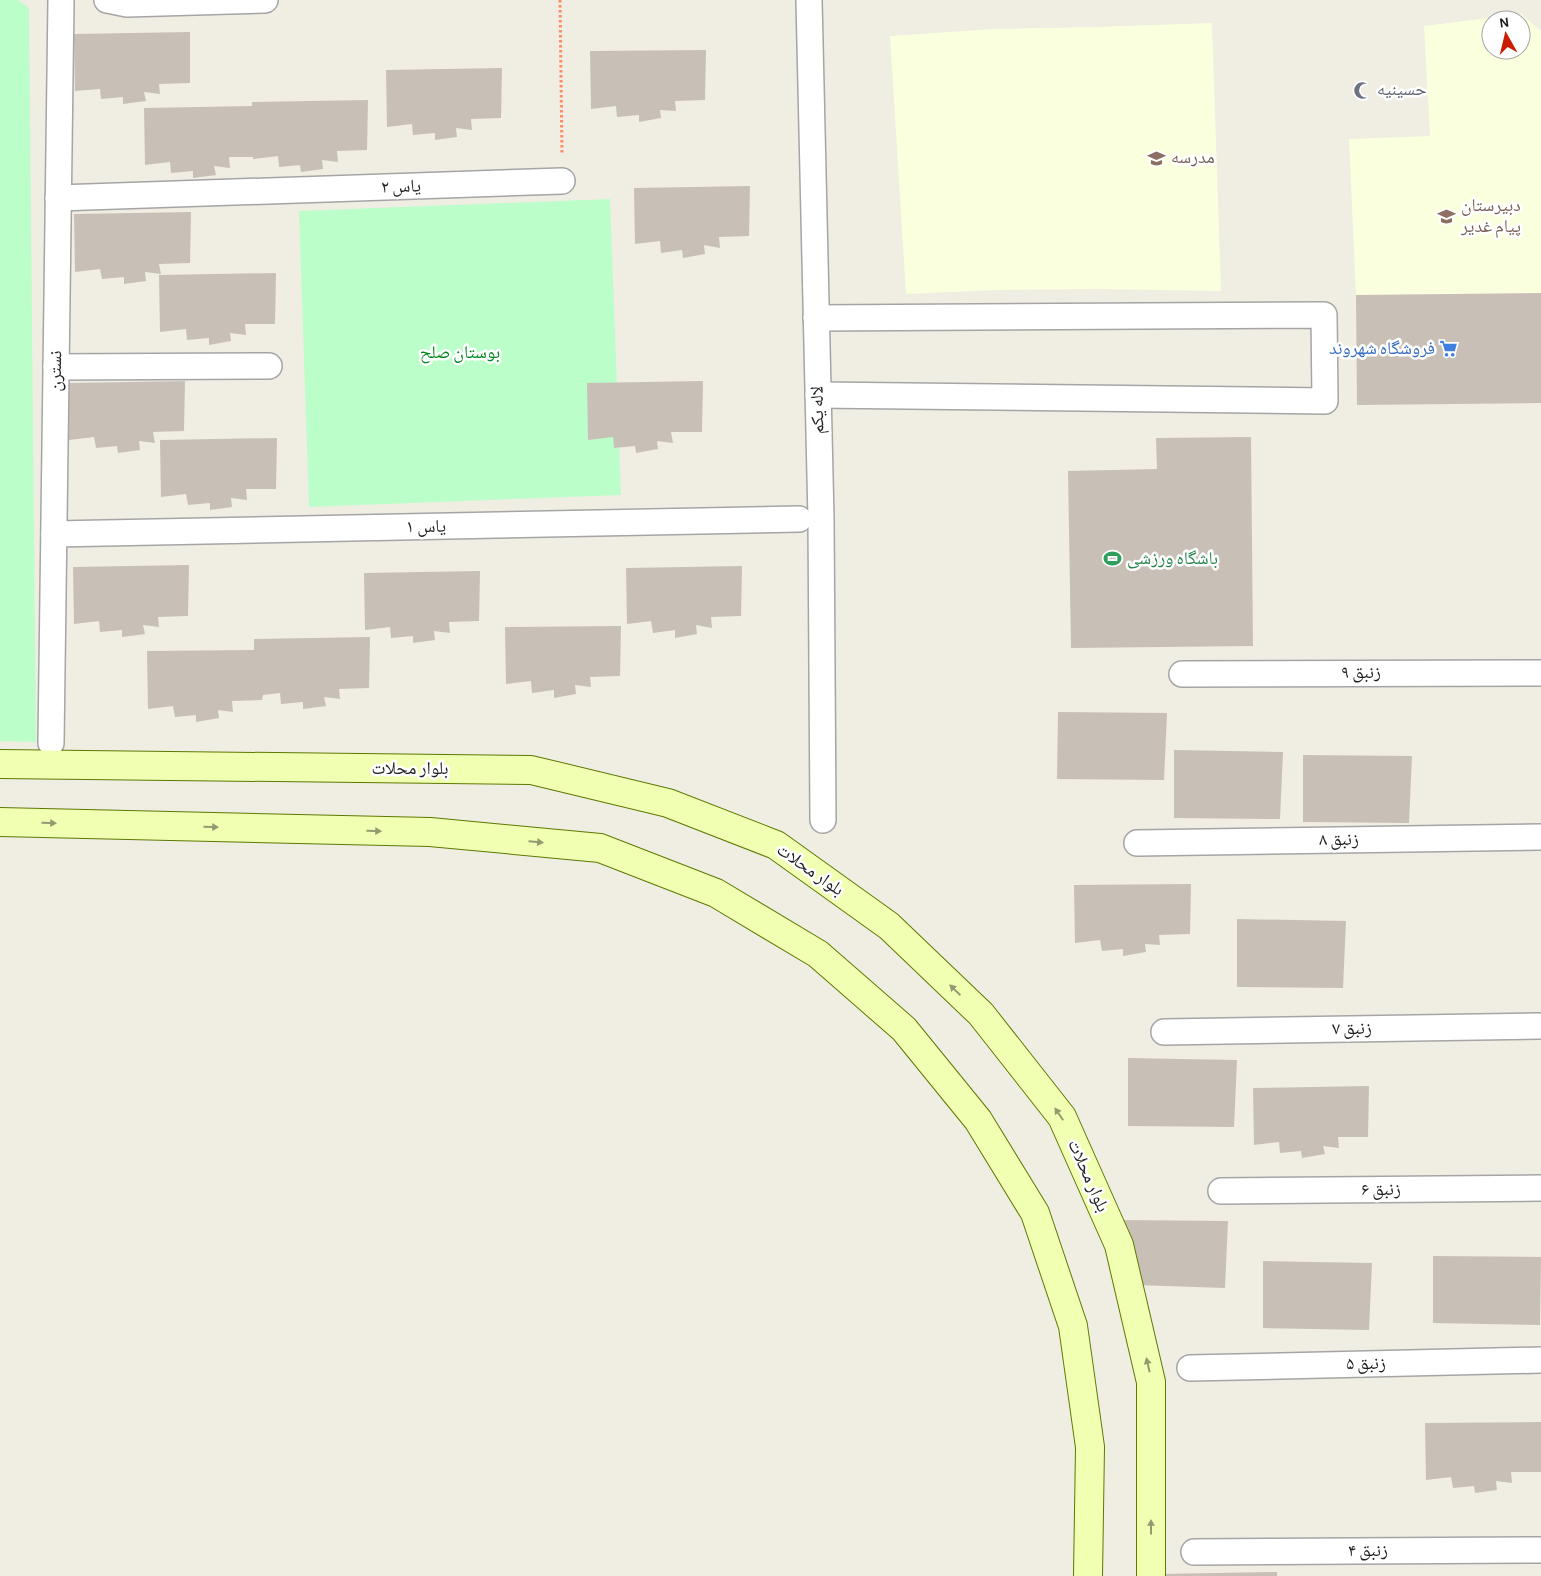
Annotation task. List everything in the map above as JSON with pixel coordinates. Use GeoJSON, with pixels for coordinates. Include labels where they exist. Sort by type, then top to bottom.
{"type":"FeatureCollection","features":[{"type":"Feature","properties":{"kind":"main road","name":"بلوار محلات"},"geometry":{"type":"LineString","coordinates":[[0,764],[531,770],[668,803],[776,845],[889,926],[981,1014],[1062,1117],[1119,1245],[1152,1382],[1151,1576]]}},
{"type":"Feature","properties":{"kind":"main road"},"geometry":{"type":"LineString","coordinates":[[0,822],[430,832],[600,848],[716,893],[818,954],[904,1030],[978,1120],[1035,1213],[1073,1326],[1090,1447],[1088,1576]]}},
{"type":"Feature","properties":{"kind":"street","name":"نسترن"},"geometry":{"type":"LineString","coordinates":[[51,743],[61,0]]}},
{"type":"Feature","properties":{"kind":"street"},"geometry":{"type":"LineString","coordinates":[[107,0],[127,4],[265,0]]}},
{"type":"Feature","properties":{"kind":"street","name":"لاله یکم"},"geometry":{"type":"LineString","coordinates":[[809,0],[821,519],[824,820]]}},
{"type":"Feature","properties":{"kind":"street","name":"یاس ۲"},"geometry":{"type":"LineString","coordinates":[[58,198],[562,182]]}},
{"type":"Feature","properties":{"kind":"street"},"geometry":{"type":"LineString","coordinates":[[816,318],[1324,315],[1325,401],[818,395]]}},
{"type":"Feature","properties":{"kind":"street"},"geometry":{"type":"LineString","coordinates":[[56,367],[269,366]]}},
{"type":"Feature","properties":{"kind":"street","name":"یاس ۱"},"geometry":{"type":"LineString","coordinates":[[54,534],[799,520]]}},
{"type":"Feature","properties":{"kind":"street","name":"زنبق ۹"},"geometry":{"type":"LineString","coordinates":[[1182,674],[1541,673]]}},
{"type":"Feature","properties":{"kind":"street","name":"زنبق ۸"},"geometry":{"type":"LineString","coordinates":[[1137,843],[1541,837]]}},
{"type":"Feature","properties":{"kind":"street","name":"زنبق ۷"},"geometry":{"type":"LineString","coordinates":[[1164,1032],[1541,1026]]}},
{"type":"Feature","properties":{"kind":"street","name":"زنبق ۶"},"geometry":{"type":"LineString","coordinates":[[1222,1191],[1541,1188]]}},
{"type":"Feature","properties":{"kind":"street","name":"زنبق ۵"},"geometry":{"type":"LineString","coordinates":[[1190,1368],[1541,1360]]}},
{"type":"Feature","properties":{"kind":"street","name":"زنبق ۴"},"geometry":{"type":"LineString","coordinates":[[1194,1552],[1541,1550]]}},
{"type":"Feature","properties":{"kind":"path"},"geometry":{"type":"LineString","coordinates":[[560,0],[562,182]]}},
{"type":"Feature","properties":{"kind":"shaded area","name":"دبیرستان پیام غدیر"},"geometry":{"type":"Polygon","coordinates":[[[1481,19],[1481,60],[1531,60],[1531,22],[1541,31],[1541,293],[1356,295],[1349,139],[1430,136],[1424,26],[1481,19]]]}},
{"type":"Feature","properties":{"kind":"shaded area"},"geometry":{"type":"Polygon","coordinates":[[[1212,23],[1221,291],[1098,289],[997,290],[906,294],[890,36],[994,29],[1212,23]]]}},
{"type":"Feature","properties":{"kind":"green space"},"geometry":{"type":"Polygon","coordinates":[[[0,0],[18,0],[29,8],[36,742],[0,741],[0,0]]]}},
{"type":"Feature","properties":{"kind":"green space","name":"بوستان صلح"},"geometry":{"type":"Polygon","coordinates":[[[610,199],[621,495],[309,507],[299,211],[610,199]]]}},
{"type":"Feature","properties":{"kind":"building"},"geometry":{"type":"Polygon","coordinates":[[[190,32],[190,83],[159,84],[160,94],[144,92],[146,101],[123,104],[123,97],[101,99],[100,89],[75,91],[74,34],[190,32]]]}},
{"type":"Feature","properties":{"kind":"building"},"geometry":{"type":"Polygon","coordinates":[[[706,50],[705,100],[675,101],[676,111],[660,110],[661,118],[639,122],[639,115],[617,117],[616,106],[591,109],[590,51],[706,50]]]}},
{"type":"Feature","properties":{"kind":"building"},"geometry":{"type":"Polygon","coordinates":[[[502,68],[501,118],[471,119],[472,130],[456,128],[457,137],[435,140],[435,133],[413,135],[412,124],[387,127],[386,70],[502,68]]]}},
{"type":"Feature","properties":{"kind":"building"},"geometry":{"type":"Polygon","coordinates":[[[368,100],[367,150],[337,151],[338,162],[322,160],[323,169],[301,172],[300,165],[279,167],[278,156],[253,159],[253,157],[229,157],[230,168],[214,166],[216,175],[193,178],[193,171],[171,173],[170,162],[145,165],[144,108],[252,106],[252,102],[368,100]]]}},
{"type":"Feature","properties":{"kind":"building"},"geometry":{"type":"Polygon","coordinates":[[[750,186],[749,236],[719,237],[720,248],[704,245],[705,254],[683,258],[682,250],[661,253],[660,241],[635,244],[634,188],[750,186]]]}},
{"type":"Feature","properties":{"kind":"building"},"geometry":{"type":"Polygon","coordinates":[[[191,212],[190,263],[159,264],[161,274],[145,272],[146,281],[124,284],[124,277],[102,279],[100,269],[75,272],[74,214],[191,212]]]}},
{"type":"Feature","properties":{"kind":"building"},"geometry":{"type":"Polygon","coordinates":[[[276,273],[275,324],[245,324],[246,335],[230,333],[231,341],[209,345],[209,338],[187,340],[186,329],[160,332],[159,275],[276,273]]]}},
{"type":"Feature","properties":{"kind":"building","name":"فروشگاه شهروند"},"geometry":{"type":"Polygon","coordinates":[[[1541,293],[1541,403],[1357,405],[1356,295],[1541,293]]]}},
{"type":"Feature","properties":{"kind":"building"},"geometry":{"type":"Polygon","coordinates":[[[185,381],[184,431],[153,432],[155,443],[139,441],[140,450],[118,453],[117,446],[96,448],[94,437],[69,440],[68,383],[185,381]]]}},
{"type":"Feature","properties":{"kind":"building"},"geometry":{"type":"Polygon","coordinates":[[[703,381],[702,432],[671,432],[673,443],[657,441],[658,449],[636,453],[635,446],[614,448],[613,437],[588,440],[587,383],[703,381]]]}},
{"type":"Feature","properties":{"kind":"building"},"geometry":{"type":"Polygon","coordinates":[[[1251,437],[1253,646],[1071,648],[1068,471],[1157,469],[1156,438],[1251,437]]]}},
{"type":"Feature","properties":{"kind":"building"},"geometry":{"type":"Polygon","coordinates":[[[277,438],[276,489],[246,489],[247,500],[231,498],[232,507],[210,510],[210,503],[188,505],[186,494],[161,497],[160,440],[277,438]]]}},
{"type":"Feature","properties":{"kind":"building"},"geometry":{"type":"Polygon","coordinates":[[[189,565],[188,616],[158,617],[159,627],[143,625],[145,634],[122,637],[122,630],[100,632],[99,621],[74,624],[73,567],[189,565]]]}},
{"type":"Feature","properties":{"kind":"building"},"geometry":{"type":"Polygon","coordinates":[[[742,566],[741,616],[711,617],[712,628],[696,625],[697,634],[675,638],[675,630],[653,633],[651,621],[627,624],[626,568],[742,566]]]}},
{"type":"Feature","properties":{"kind":"building"},"geometry":{"type":"Polygon","coordinates":[[[480,571],[479,621],[449,622],[450,633],[434,631],[435,640],[413,643],[413,636],[391,638],[390,627],[365,630],[364,573],[480,571]]]}},
{"type":"Feature","properties":{"kind":"building"},"geometry":{"type":"Polygon","coordinates":[[[621,626],[620,676],[590,677],[591,687],[575,685],[576,694],[554,698],[554,690],[532,693],[531,681],[506,684],[505,627],[621,626]]]}},
{"type":"Feature","properties":{"kind":"building"},"geometry":{"type":"Polygon","coordinates":[[[370,637],[369,688],[339,689],[340,699],[324,697],[326,706],[303,709],[303,702],[281,704],[280,693],[263,695],[262,700],[232,701],[233,712],[218,710],[219,718],[196,722],[196,715],[175,717],[173,706],[148,709],[147,651],[254,650],[254,639],[370,637]]]}},
{"type":"Feature","properties":{"kind":"building"},"geometry":{"type":"Polygon","coordinates":[[[1058,712],[1167,713],[1164,780],[1057,779],[1058,712]]]}},
{"type":"Feature","properties":{"kind":"building"},"geometry":{"type":"Polygon","coordinates":[[[1174,750],[1283,752],[1280,819],[1174,818],[1174,750]]]}},
{"type":"Feature","properties":{"kind":"building"},"geometry":{"type":"Polygon","coordinates":[[[1303,755],[1412,756],[1409,823],[1303,822],[1303,755]]]}},
{"type":"Feature","properties":{"kind":"building"},"geometry":{"type":"Polygon","coordinates":[[[1191,884],[1190,934],[1159,935],[1160,945],[1145,944],[1146,952],[1123,956],[1123,949],[1102,951],[1100,940],[1075,943],[1074,885],[1191,884]]]}},
{"type":"Feature","properties":{"kind":"building"},"geometry":{"type":"Polygon","coordinates":[[[1237,919],[1346,921],[1343,988],[1237,987],[1237,919]]]}},
{"type":"Feature","properties":{"kind":"building"},"geometry":{"type":"Polygon","coordinates":[[[1128,1058],[1237,1060],[1234,1127],[1128,1126],[1128,1058]]]}},
{"type":"Feature","properties":{"kind":"building"},"geometry":{"type":"Polygon","coordinates":[[[1369,1086],[1368,1137],[1338,1137],[1339,1148],[1323,1146],[1325,1154],[1302,1158],[1301,1151],[1280,1153],[1279,1142],[1254,1145],[1253,1088],[1369,1086]]]}},
{"type":"Feature","properties":{"kind":"building"},"geometry":{"type":"Polygon","coordinates":[[[1119,1220],[1228,1221],[1225,1288],[1136,1285],[1119,1220]]]}},
{"type":"Feature","properties":{"kind":"building"},"geometry":{"type":"Polygon","coordinates":[[[1433,1256],[1541,1257],[1540,1325],[1433,1323],[1433,1256]]]}},
{"type":"Feature","properties":{"kind":"building"},"geometry":{"type":"Polygon","coordinates":[[[1263,1261],[1372,1263],[1369,1330],[1263,1328],[1263,1261]]]}},
{"type":"Feature","properties":{"kind":"building"},"geometry":{"type":"Polygon","coordinates":[[[1541,1422],[1541,1472],[1511,1472],[1512,1483],[1496,1481],[1497,1490],[1475,1493],[1474,1486],[1453,1488],[1451,1477],[1426,1480],[1425,1423],[1541,1422]]]}},
{"type":"Feature","properties":{"kind":"building"},"geometry":{"type":"Polygon","coordinates":[[[1277,1572],[1277,1576],[1160,1576],[1160,1574],[1277,1572]]]}},
{"type":"Feature","properties":{"kind":"place","name":"حسینیه"},"geometry":{"type":"Point","coordinates":[1363,90]}},
{"type":"Feature","properties":{"kind":"place","name":"مدرسه"},"geometry":{"type":"Point","coordinates":[1157,158]}},
{"type":"Feature","properties":{"kind":"place","name":"دبیرستان پیام غدیر"},"geometry":{"type":"Point","coordinates":[1447,216]}},
{"type":"Feature","properties":{"kind":"place","name":"فروشگاه شهروند"},"geometry":{"type":"Point","coordinates":[1449,349]}},
{"type":"Feature","properties":{"kind":"place","name":"باشگاه ورزشی"},"geometry":{"type":"Point","coordinates":[1113,559]}}]}
